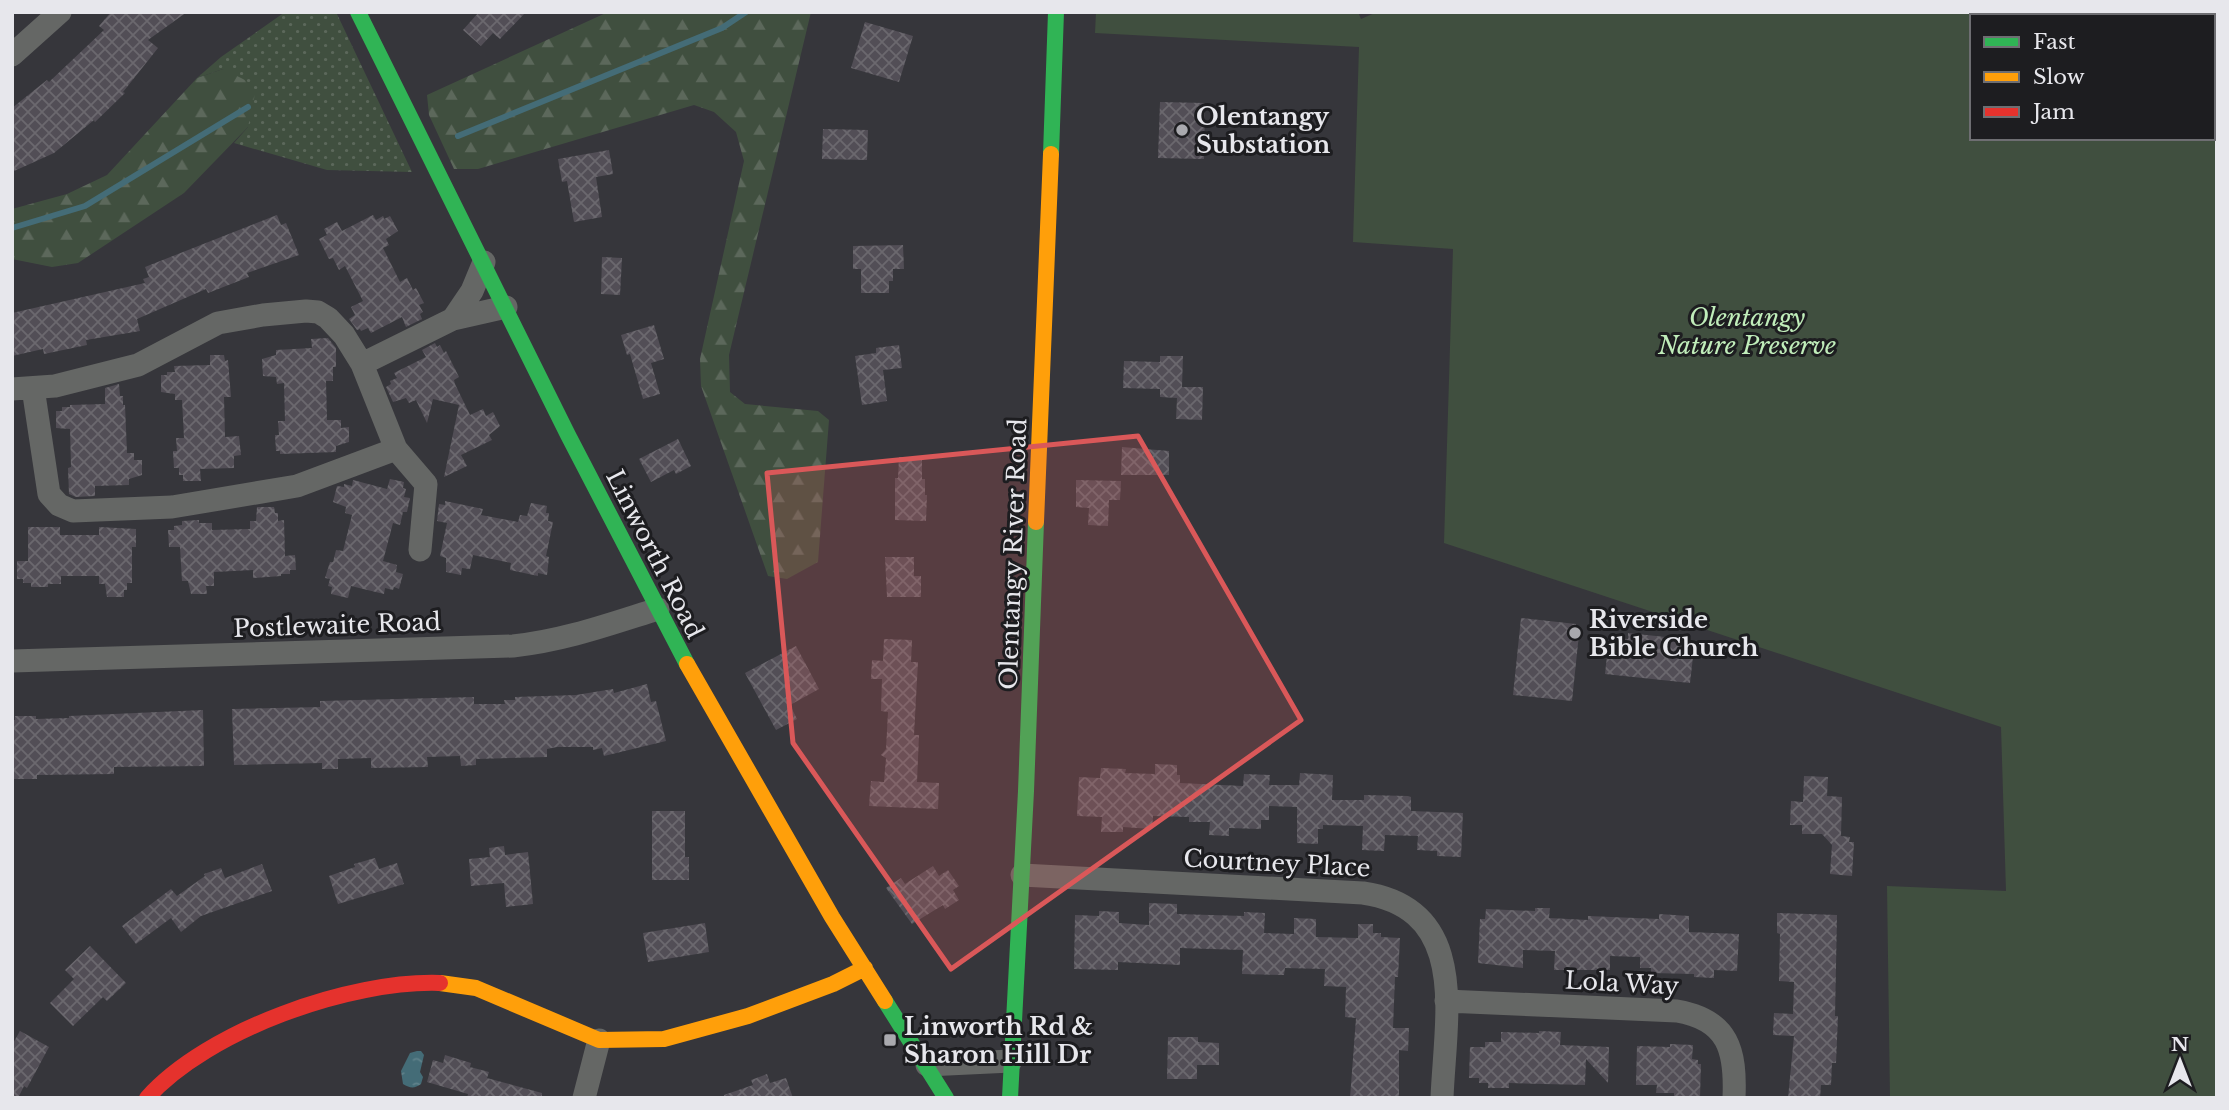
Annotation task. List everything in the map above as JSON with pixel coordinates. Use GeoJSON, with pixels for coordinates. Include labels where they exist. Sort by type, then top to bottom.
{"type":"FeatureCollection","features":[{"type":"Feature","properties":{"kind":"main road","name":"Linworth Road"},"geometry":{"type":"LineString","coordinates":[[358,12],[658,609],[730,742],[946,1098]]}},
{"type":"Feature","properties":{"kind":"main road","name":"Olentangy River Road"},"geometry":{"type":"LineString","coordinates":[[1010,1098],[1054,121],[1056,12]]}},
{"type":"Feature","properties":{"kind":"main road"},"geometry":{"type":"LineString","coordinates":[[147,1098],[156,1088],[204,1052],[258,1024],[327,999],[399,984],[438,983],[476,988],[599,1040],[664,1039],[748,1016],[833,984],[865,968]]}},
{"type":"Feature","properties":{"kind":"street"},"geometry":{"type":"LineString","coordinates":[[12,55],[60,12]]}},
{"type":"Feature","properties":{"kind":"street"},"geometry":{"type":"LineString","coordinates":[[453,319],[472,291],[484,262]]}},
{"type":"Feature","properties":{"kind":"street"},"geometry":{"type":"LineString","coordinates":[[362,364],[453,319],[506,307]]}},
{"type":"Feature","properties":{"kind":"street"},"geometry":{"type":"LineString","coordinates":[[396,449],[297,486],[172,507],[73,511],[59,505],[49,494],[23,389],[55,386],[138,365],[218,324],[263,315],[318,312],[328,318],[344,335],[362,364],[396,449],[426,484],[420,550]]}},
{"type":"Feature","properties":{"kind":"street","name":"Postlewaite Road"},"geometry":{"type":"LineString","coordinates":[[12,661],[513,646],[572,636],[658,609]]}},
{"type":"Feature","properties":{"kind":"street","name":"Courtney Place"},"geometry":{"type":"LineString","coordinates":[[1022,875],[1363,893],[1383,896],[1415,911],[1433,934],[1441,952],[1446,1001],[1442,1098]]}},
{"type":"Feature","properties":{"kind":"street","name":"Lola Way"},"geometry":{"type":"LineString","coordinates":[[1446,1001],[1692,1013],[1718,1028],[1728,1043],[1735,1073],[1734,1098]]}},
{"type":"Feature","properties":{"kind":"street"},"geometry":{"type":"LineString","coordinates":[[584,1098],[599,1040]]}},
{"type":"Feature","properties":{"kind":"street"},"geometry":{"type":"LineString","coordinates":[[927,1065],[1011,1061]]}},
{"type":"Feature","properties":{"kind":"highlighted area"},"geometry":{"type":"Polygon","coordinates":[[[1138,436],[1301,720],[951,969],[793,743],[767,473],[1138,436]]]}},
{"type":"Feature","properties":{"kind":"green space"},"geometry":{"type":"Polygon","coordinates":[[[285,12],[336,12],[412,172],[327,170],[234,143],[248,127],[223,69],[197,78],[221,57],[285,12]]]}},
{"type":"Feature","properties":{"kind":"green space"},"geometry":{"type":"Polygon","coordinates":[[[608,12],[811,12],[729,355],[730,392],[745,404],[818,411],[829,420],[818,562],[787,579],[768,576],[701,386],[700,359],[744,161],[736,132],[714,112],[694,105],[478,169],[454,169],[429,115],[427,95],[608,12]]]}},
{"type":"Feature","properties":{"kind":"green space","name":"Olentangy Nature Preserve"},"geometry":{"type":"Polygon","coordinates":[[[1096,12],[1358,12],[1361,19],[1377,12],[2200,12],[1970,14],[1970,140],[2215,140],[2215,66],[2217,73],[2217,1098],[1890,1098],[1887,886],[2006,891],[2001,727],[1444,543],[1453,249],[1353,242],[1359,47],[1095,33],[1096,12]]]}},
{"type":"Feature","properties":{"kind":"green space"},"geometry":{"type":"Polygon","coordinates":[[[223,69],[245,80],[255,94],[248,127],[184,193],[78,263],[52,267],[12,259],[12,209],[67,194],[107,175],[197,78],[223,69]]]}},
{"type":"Feature","properties":{"kind":"water"},"geometry":{"type":"Polygon","coordinates":[[[417,1051],[424,1055],[420,1072],[423,1077],[421,1084],[410,1087],[403,1084],[401,1071],[410,1053],[417,1051]]]}},
{"type":"Feature","properties":{"kind":"building"},"geometry":{"type":"Polygon","coordinates":[[[111,12],[187,12],[148,40],[158,48],[123,92],[125,93],[95,122],[94,120],[54,153],[12,172],[12,108],[47,80],[49,82],[104,30],[99,26],[111,12]]]}},
{"type":"Feature","properties":{"kind":"building"},"geometry":{"type":"Polygon","coordinates":[[[479,12],[526,12],[500,39],[493,33],[481,46],[463,30],[479,12]]]}},
{"type":"Feature","properties":{"kind":"building"},"geometry":{"type":"Polygon","coordinates":[[[865,22],[913,36],[899,82],[851,68],[865,22]]]}},
{"type":"Feature","properties":{"kind":"building","name":"Olentangy Substation"},"geometry":{"type":"Polygon","coordinates":[[[1160,102],[1205,103],[1204,159],[1158,158],[1160,102]]]}},
{"type":"Feature","properties":{"kind":"building"},"geometry":{"type":"Polygon","coordinates":[[[823,129],[868,130],[867,160],[822,159],[823,129]]]}},
{"type":"Feature","properties":{"kind":"building"},"geometry":{"type":"Polygon","coordinates":[[[609,150],[613,174],[596,177],[602,217],[574,222],[567,181],[562,182],[558,159],[609,150]]]}},
{"type":"Feature","properties":{"kind":"building"},"geometry":{"type":"Polygon","coordinates":[[[277,215],[281,225],[286,223],[299,255],[247,273],[249,277],[208,293],[206,289],[137,319],[140,331],[86,340],[87,345],[44,354],[43,349],[12,356],[12,313],[145,283],[143,279],[149,277],[145,267],[277,215]]]}},
{"type":"Feature","properties":{"kind":"building"},"geometry":{"type":"Polygon","coordinates":[[[373,215],[376,220],[390,216],[398,231],[386,239],[389,245],[383,248],[400,282],[407,278],[424,303],[419,305],[423,312],[420,314],[422,319],[406,327],[402,317],[371,333],[368,328],[357,330],[349,319],[355,315],[351,307],[363,301],[345,266],[339,270],[333,258],[329,259],[319,239],[327,235],[324,229],[337,222],[342,231],[373,215]]]}},
{"type":"Feature","properties":{"kind":"building"},"geometry":{"type":"Polygon","coordinates":[[[903,245],[904,269],[893,269],[889,293],[861,293],[861,269],[853,269],[853,246],[903,245]]]}},
{"type":"Feature","properties":{"kind":"building"},"geometry":{"type":"Polygon","coordinates":[[[602,257],[622,258],[620,295],[601,294],[602,257]]]}},
{"type":"Feature","properties":{"kind":"building"},"geometry":{"type":"Polygon","coordinates":[[[654,325],[664,359],[651,363],[660,394],[643,399],[630,354],[627,355],[621,335],[654,325]]]}},
{"type":"Feature","properties":{"kind":"building"},"geometry":{"type":"Polygon","coordinates":[[[328,338],[336,348],[336,367],[333,367],[333,381],[326,381],[327,420],[341,420],[341,428],[349,427],[349,442],[336,446],[336,452],[280,454],[280,451],[276,451],[275,435],[279,435],[278,421],[285,421],[284,383],[277,384],[276,377],[263,376],[262,359],[276,355],[276,350],[312,348],[311,339],[328,338]]]}},
{"type":"Feature","properties":{"kind":"building"},"geometry":{"type":"Polygon","coordinates":[[[435,343],[437,347],[440,345],[444,353],[446,351],[459,377],[454,380],[455,384],[470,415],[483,409],[486,416],[493,412],[500,426],[489,435],[492,440],[461,455],[467,466],[444,477],[459,405],[433,399],[427,423],[416,400],[409,403],[406,398],[393,402],[386,387],[391,384],[390,381],[397,378],[394,373],[426,357],[422,350],[435,343]]]}},
{"type":"Feature","properties":{"kind":"building"},"geometry":{"type":"Polygon","coordinates":[[[899,345],[902,368],[883,370],[887,401],[862,405],[855,356],[876,353],[876,348],[899,345]]]}},
{"type":"Feature","properties":{"kind":"building"},"geometry":{"type":"Polygon","coordinates":[[[210,355],[224,355],[225,361],[228,360],[231,397],[224,397],[225,437],[239,436],[241,455],[234,456],[234,468],[200,469],[201,481],[183,481],[179,468],[174,468],[173,451],[177,451],[176,438],[184,438],[182,400],[175,400],[175,394],[161,392],[161,375],[175,372],[174,366],[210,365],[210,355]]]}},
{"type":"Feature","properties":{"kind":"building"},"geometry":{"type":"Polygon","coordinates":[[[1160,356],[1183,356],[1182,387],[1203,387],[1202,420],[1176,419],[1177,398],[1160,397],[1160,389],[1123,388],[1124,361],[1160,362],[1160,356]]]}},
{"type":"Feature","properties":{"kind":"building"},"geometry":{"type":"Polygon","coordinates":[[[119,384],[120,396],[123,396],[125,405],[127,453],[134,453],[134,460],[142,460],[142,475],[129,479],[129,485],[95,486],[95,496],[76,497],[69,494],[70,429],[56,428],[56,411],[62,411],[62,407],[70,405],[105,404],[105,388],[119,384]]]}},
{"type":"Feature","properties":{"kind":"building"},"geometry":{"type":"Polygon","coordinates":[[[678,439],[691,466],[676,474],[674,470],[651,482],[639,459],[678,439]]]}},
{"type":"Feature","properties":{"kind":"building"},"geometry":{"type":"Polygon","coordinates":[[[1122,447],[1169,451],[1169,475],[1121,475],[1122,447]]]}},
{"type":"Feature","properties":{"kind":"building"},"geometry":{"type":"Polygon","coordinates":[[[899,457],[922,458],[922,479],[925,479],[927,495],[926,521],[895,520],[895,478],[898,478],[899,457]]]}},
{"type":"Feature","properties":{"kind":"building"},"geometry":{"type":"Polygon","coordinates":[[[390,479],[404,482],[404,497],[410,498],[400,525],[393,523],[383,561],[397,565],[396,572],[403,574],[399,589],[385,588],[384,594],[351,586],[348,598],[331,594],[332,587],[328,586],[330,579],[325,578],[336,550],[343,551],[352,515],[345,513],[346,507],[333,502],[337,486],[352,486],[353,480],[387,489],[390,479]]]}},
{"type":"Feature","properties":{"kind":"building"},"geometry":{"type":"Polygon","coordinates":[[[1076,480],[1121,481],[1120,500],[1109,500],[1108,526],[1088,525],[1089,508],[1076,507],[1076,480]]]}},
{"type":"Feature","properties":{"kind":"building"},"geometry":{"type":"Polygon","coordinates":[[[445,501],[483,509],[481,515],[518,522],[520,515],[527,516],[531,503],[547,506],[548,521],[553,522],[546,556],[549,557],[547,575],[538,573],[538,576],[510,570],[511,563],[473,555],[470,569],[462,568],[461,575],[446,572],[446,558],[440,556],[447,523],[437,521],[439,504],[445,505],[445,501]]]}},
{"type":"Feature","properties":{"kind":"building"},"geometry":{"type":"Polygon","coordinates":[[[257,507],[274,507],[275,513],[278,513],[278,521],[284,520],[285,556],[295,555],[296,570],[290,570],[290,574],[281,576],[253,578],[253,570],[214,572],[214,586],[206,586],[207,594],[191,594],[188,581],[182,581],[180,547],[169,547],[168,530],[182,525],[182,521],[199,520],[199,523],[212,523],[212,530],[250,529],[250,521],[256,521],[257,507]]]}},
{"type":"Feature","properties":{"kind":"building"},"geometry":{"type":"Polygon","coordinates":[[[28,527],[60,527],[60,535],[99,535],[99,527],[136,529],[136,547],[132,547],[132,583],[127,583],[124,597],[107,597],[105,584],[99,584],[99,576],[61,576],[61,584],[48,584],[48,587],[31,587],[31,583],[23,583],[23,579],[17,579],[17,561],[28,561],[28,527]]]}},
{"type":"Feature","properties":{"kind":"building"},"geometry":{"type":"Polygon","coordinates":[[[885,557],[914,557],[914,576],[921,576],[921,597],[887,597],[885,557]]]}},
{"type":"Feature","properties":{"kind":"building"},"geometry":{"type":"Polygon","coordinates":[[[1521,618],[1576,624],[1575,634],[1579,634],[1572,701],[1513,695],[1521,618]]]}},
{"type":"Feature","properties":{"kind":"building"},"geometry":{"type":"Polygon","coordinates":[[[1628,633],[1684,639],[1683,656],[1693,657],[1690,683],[1605,674],[1609,637],[1628,639],[1628,633]]]}},
{"type":"Feature","properties":{"kind":"building"},"geometry":{"type":"Polygon","coordinates":[[[884,639],[912,640],[911,662],[918,662],[914,735],[919,735],[917,782],[939,783],[938,809],[869,806],[871,781],[884,782],[886,758],[881,755],[886,749],[888,712],[881,711],[882,679],[871,679],[872,660],[883,661],[884,639]]]}},
{"type":"Feature","properties":{"kind":"building"},"geometry":{"type":"Polygon","coordinates":[[[796,646],[819,689],[790,705],[797,719],[776,730],[745,673],[796,646]]]}},
{"type":"Feature","properties":{"kind":"building"},"geometry":{"type":"Polygon","coordinates":[[[647,684],[651,702],[656,701],[666,741],[604,756],[602,748],[593,750],[593,747],[557,747],[547,749],[547,757],[476,759],[476,765],[461,766],[460,756],[427,757],[428,767],[371,768],[371,758],[338,759],[338,769],[322,769],[322,763],[234,765],[232,709],[320,707],[320,701],[474,697],[474,704],[505,704],[504,700],[515,700],[515,697],[576,695],[613,689],[614,693],[647,684]]]}},
{"type":"Feature","properties":{"kind":"building"},"geometry":{"type":"Polygon","coordinates":[[[203,710],[204,766],[114,767],[114,774],[37,775],[37,779],[12,779],[12,720],[15,720],[15,716],[36,716],[36,719],[69,718],[203,710]]]}},
{"type":"Feature","properties":{"kind":"building"},"geometry":{"type":"Polygon","coordinates":[[[1155,764],[1177,765],[1180,783],[1243,786],[1244,774],[1270,775],[1269,785],[1299,785],[1300,773],[1333,775],[1332,800],[1364,800],[1364,795],[1408,796],[1411,797],[1411,811],[1463,813],[1461,857],[1437,856],[1437,851],[1417,850],[1418,836],[1385,835],[1384,851],[1362,850],[1363,826],[1323,825],[1323,829],[1318,829],[1318,844],[1297,843],[1297,807],[1269,806],[1269,820],[1261,820],[1261,829],[1229,828],[1229,836],[1209,835],[1210,822],[1189,822],[1189,817],[1153,816],[1152,829],[1123,827],[1123,832],[1101,832],[1102,817],[1077,816],[1079,777],[1100,778],[1101,768],[1126,769],[1125,773],[1155,774],[1155,764]]]}},
{"type":"Feature","properties":{"kind":"building"},"geometry":{"type":"Polygon","coordinates":[[[1804,776],[1828,777],[1827,796],[1842,797],[1841,836],[1850,837],[1849,842],[1854,842],[1852,876],[1830,874],[1832,845],[1822,834],[1802,834],[1802,825],[1790,825],[1791,801],[1803,802],[1804,776]]]}},
{"type":"Feature","properties":{"kind":"building"},"geometry":{"type":"Polygon","coordinates":[[[652,811],[685,811],[685,857],[689,857],[689,880],[652,880],[652,811]]]}},
{"type":"Feature","properties":{"kind":"building"},"geometry":{"type":"Polygon","coordinates":[[[504,846],[505,855],[528,852],[533,904],[506,907],[504,883],[471,886],[469,859],[490,857],[489,848],[504,846]]]}},
{"type":"Feature","properties":{"kind":"building"},"geometry":{"type":"Polygon","coordinates":[[[375,858],[379,869],[397,863],[404,884],[338,904],[329,876],[375,858]]]}},
{"type":"Feature","properties":{"kind":"building"},"geometry":{"type":"Polygon","coordinates":[[[262,864],[272,891],[201,916],[181,932],[171,918],[136,944],[122,926],[171,889],[177,896],[205,876],[204,874],[221,868],[225,878],[262,864]]]}},
{"type":"Feature","properties":{"kind":"building"},"geometry":{"type":"Polygon","coordinates":[[[933,866],[939,876],[948,870],[959,886],[953,890],[959,900],[945,909],[943,905],[912,924],[886,888],[901,878],[905,884],[933,866]]]}},
{"type":"Feature","properties":{"kind":"building"},"geometry":{"type":"Polygon","coordinates":[[[1149,903],[1177,904],[1177,914],[1244,916],[1244,912],[1265,913],[1264,933],[1294,934],[1294,918],[1316,919],[1316,937],[1358,938],[1358,924],[1373,924],[1373,933],[1381,933],[1381,937],[1400,938],[1393,1028],[1409,1028],[1408,1051],[1399,1050],[1399,1098],[1350,1098],[1356,1018],[1345,1017],[1346,987],[1324,986],[1325,969],[1285,968],[1284,975],[1242,974],[1243,950],[1180,948],[1180,965],[1118,962],[1118,970],[1074,969],[1075,915],[1099,916],[1099,911],[1119,912],[1119,923],[1149,925],[1149,903]]]}},
{"type":"Feature","properties":{"kind":"building"},"geometry":{"type":"Polygon","coordinates":[[[1535,908],[1550,908],[1549,918],[1588,920],[1588,916],[1659,919],[1659,914],[1689,916],[1689,932],[1739,934],[1737,971],[1714,970],[1714,978],[1694,977],[1694,974],[1651,973],[1651,968],[1640,968],[1640,957],[1610,956],[1610,970],[1554,970],[1555,951],[1523,950],[1523,968],[1478,963],[1480,919],[1485,919],[1486,909],[1535,911],[1535,908]]]}},
{"type":"Feature","properties":{"kind":"building"},"geometry":{"type":"Polygon","coordinates":[[[1777,913],[1837,915],[1836,1063],[1832,1063],[1831,1085],[1821,1085],[1820,1098],[1788,1098],[1794,1036],[1773,1035],[1774,1013],[1793,1014],[1794,982],[1779,981],[1780,934],[1777,933],[1777,913]]]}},
{"type":"Feature","properties":{"kind":"building"},"geometry":{"type":"Polygon","coordinates":[[[705,923],[709,952],[648,962],[643,933],[705,923]]]}},
{"type":"Feature","properties":{"kind":"building"},"geometry":{"type":"Polygon","coordinates":[[[90,946],[126,983],[107,1001],[103,997],[73,1026],[50,1003],[74,979],[65,970],[90,946]]]}},
{"type":"Feature","properties":{"kind":"building"},"geometry":{"type":"Polygon","coordinates":[[[20,1031],[49,1047],[27,1088],[24,1086],[18,1098],[12,1098],[12,1045],[20,1031]]]}},
{"type":"Feature","properties":{"kind":"building"},"geometry":{"type":"Polygon","coordinates":[[[1501,1032],[1561,1032],[1560,1045],[1609,1047],[1608,1083],[1586,1059],[1585,1085],[1509,1083],[1509,1088],[1488,1088],[1488,1083],[1479,1083],[1479,1078],[1469,1078],[1470,1047],[1485,1047],[1485,1042],[1501,1042],[1501,1032]]]}},
{"type":"Feature","properties":{"kind":"building"},"geometry":{"type":"Polygon","coordinates":[[[1168,1037],[1198,1037],[1198,1042],[1219,1043],[1219,1065],[1197,1065],[1197,1079],[1167,1079],[1168,1037]]]}},
{"type":"Feature","properties":{"kind":"building"},"geometry":{"type":"Polygon","coordinates":[[[1670,1044],[1693,1045],[1692,1059],[1701,1064],[1700,1098],[1674,1098],[1674,1093],[1656,1093],[1657,1085],[1636,1085],[1637,1046],[1670,1047],[1670,1044]]]}},
{"type":"Feature","properties":{"kind":"building"},"geometry":{"type":"Polygon","coordinates":[[[445,1055],[471,1063],[470,1067],[489,1072],[487,1078],[542,1093],[542,1098],[467,1098],[468,1094],[427,1082],[433,1060],[443,1063],[445,1055]]]}},
{"type":"Feature","properties":{"kind":"building"},"geometry":{"type":"Polygon","coordinates":[[[767,1074],[770,1083],[786,1078],[793,1098],[724,1098],[724,1095],[753,1085],[751,1080],[767,1074]]]}},
{"type":"Feature","properties":{"kind":"waterway"},"geometry":{"type":"LineString","coordinates":[[458,136],[722,28],[746,12]]}},
{"type":"Feature","properties":{"kind":"waterway"},"geometry":{"type":"LineString","coordinates":[[12,228],[85,206],[248,107]]}},
{"type":"Feature","properties":{"kind":"traffic: fast"},"geometry":{"type":"LineString","coordinates":[[358,12],[568,435],[687,664]]}},
{"type":"Feature","properties":{"kind":"traffic: fast"},"geometry":{"type":"LineString","coordinates":[[1051,154],[1056,12]]}},
{"type":"Feature","properties":{"kind":"traffic: fast"},"geometry":{"type":"LineString","coordinates":[[1010,1098],[1026,791],[1036,522]]}},
{"type":"Feature","properties":{"kind":"traffic: fast"},"geometry":{"type":"LineString","coordinates":[[885,1001],[946,1098]]}},
{"type":"Feature","properties":{"kind":"traffic: slow"},"geometry":{"type":"LineString","coordinates":[[1036,522],[1051,154]]}},
{"type":"Feature","properties":{"kind":"traffic: slow"},"geometry":{"type":"LineString","coordinates":[[687,664],[832,917],[885,1001]]}},
{"type":"Feature","properties":{"kind":"traffic: slow"},"geometry":{"type":"LineString","coordinates":[[440,983],[476,988],[599,1040],[664,1039],[748,1016],[833,984],[865,968]]}},
{"type":"Feature","properties":{"kind":"traffic: jam"},"geometry":{"type":"LineString","coordinates":[[147,1098],[173,1073],[206,1051],[283,1014],[365,990],[404,984],[440,983]]}},
{"type":"Feature","properties":{"kind":"place","name":"Olentangy Substation"},"geometry":{"type":"Point","coordinates":[1182,130]}},
{"type":"Feature","properties":{"kind":"place","name":"Riverside Bible Church"},"geometry":{"type":"Point","coordinates":[1575,633]}},
{"type":"Feature","properties":{"kind":"place","name":"Linworth Rd & Sharon Hill Dr"},"geometry":{"type":"Point","coordinates":[890,1040]}}]}
